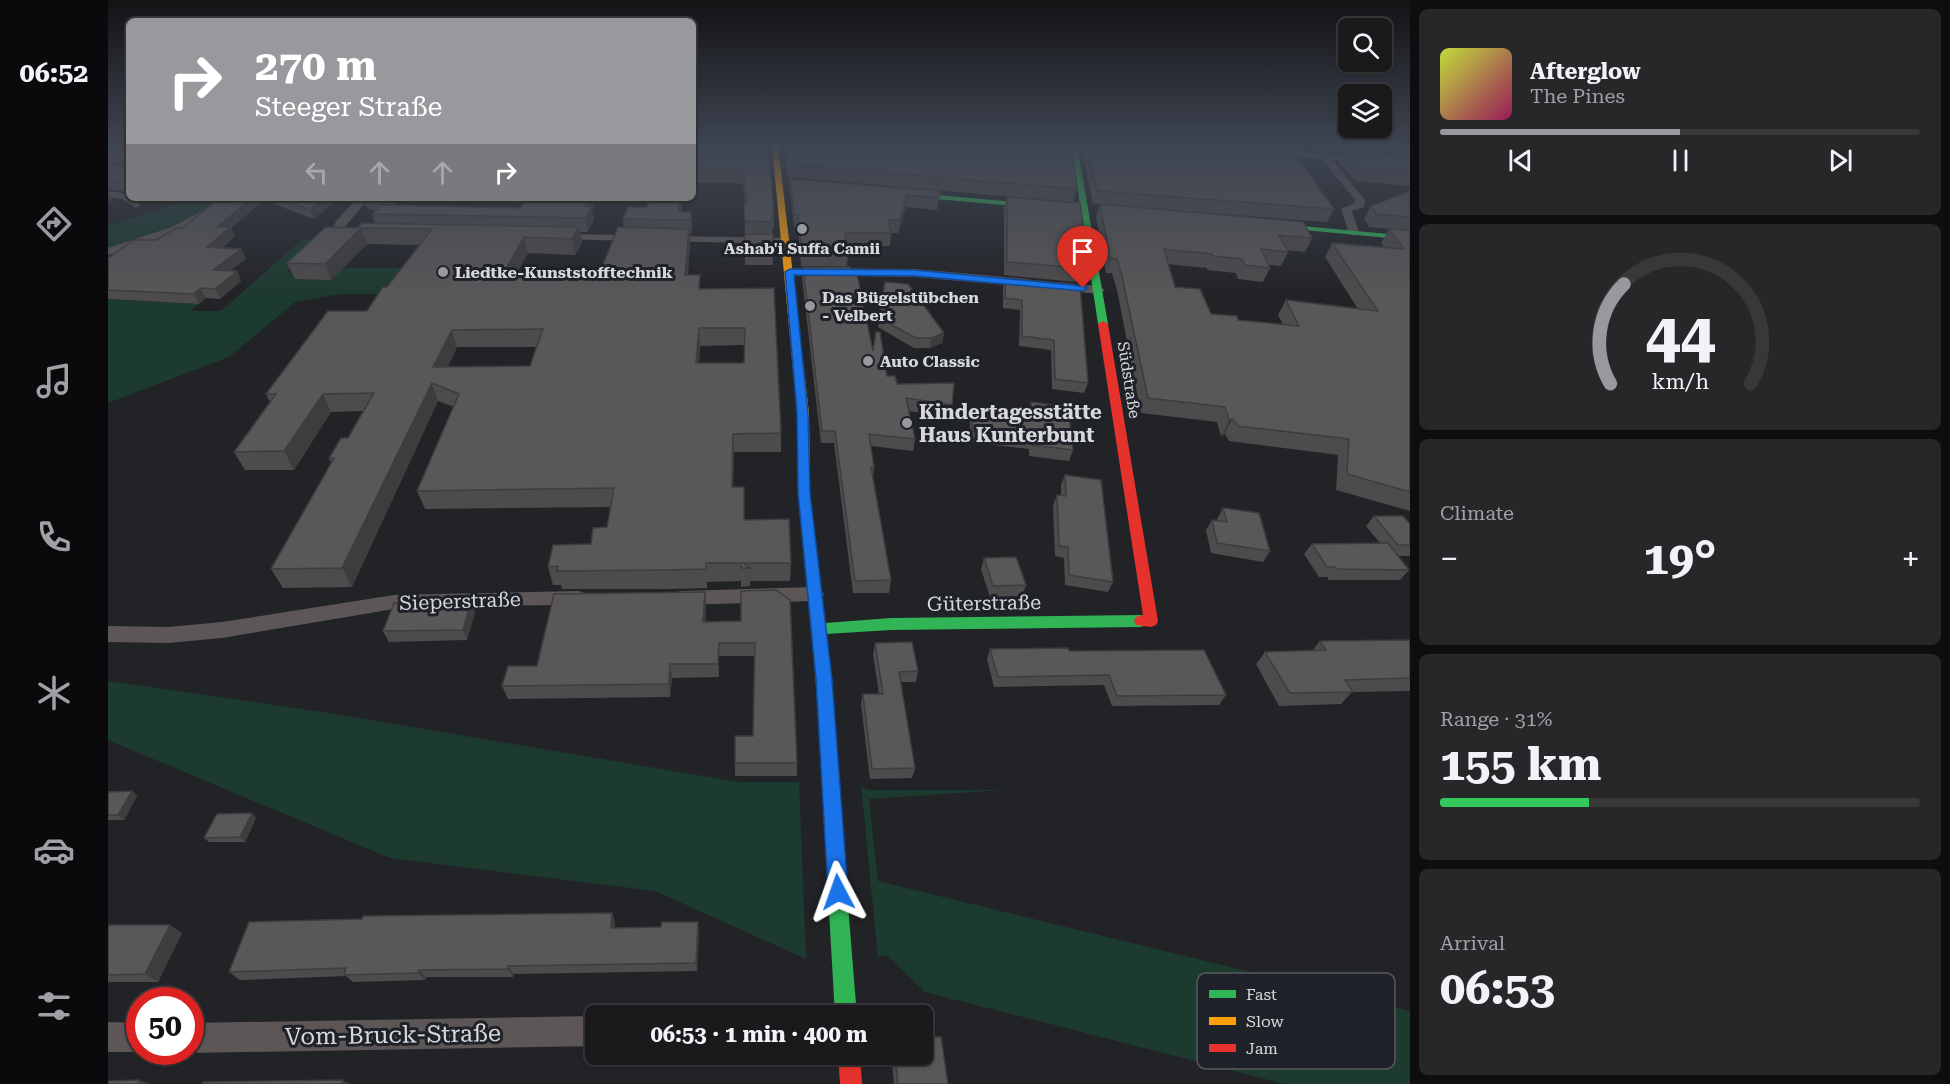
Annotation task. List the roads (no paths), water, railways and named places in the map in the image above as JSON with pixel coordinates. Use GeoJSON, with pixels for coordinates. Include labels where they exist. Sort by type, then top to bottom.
{"type":"FeatureCollection","features":[{"type":"Feature","properties":{"kind":"main road"},"geometry":{"type":"LineString","coordinates":[[785,196],[787,241],[803,413],[804,493],[831,782],[845,1005]]}},
{"type":"Feature","properties":{"kind":"main road"},"geometry":{"type":"LineString","coordinates":[[913,196],[1052,207]]}},
{"type":"Feature","properties":{"kind":"main road","name":"Südstraße"},"geometry":{"type":"LineString","coordinates":[[1082,196],[1099,290],[1151,621]]}},
{"type":"Feature","properties":{"kind":"main road"},"geometry":{"type":"LineString","coordinates":[[1260,224],[1410,238]]}},
{"type":"Feature","properties":{"kind":"main road","name":"Güterstraße"},"geometry":{"type":"LineString","coordinates":[[818,629],[891,624],[1151,621]]}},
{"type":"Feature","properties":{"kind":"main road"},"geometry":{"type":"LineString","coordinates":[[850,1065],[851,1084]]}},
{"type":"Feature","properties":{"kind":"street"},"geometry":{"type":"LineString","coordinates":[[1354,233],[1346,210],[1360,205],[1357,196]]}},
{"type":"Feature","properties":{"kind":"street"},"geometry":{"type":"LineString","coordinates":[[130,201],[136,206]]}},
{"type":"Feature","properties":{"kind":"street"},"geometry":{"type":"LineString","coordinates":[[108,252],[177,229],[229,201]]}},
{"type":"Feature","properties":{"kind":"street"},"geometry":{"type":"LineString","coordinates":[[361,201],[340,224],[337,231],[349,234],[372,234]]}},
{"type":"Feature","properties":{"kind":"street"},"geometry":{"type":"LineString","coordinates":[[540,237],[787,241]]}},
{"type":"Feature","properties":{"kind":"street"},"geometry":{"type":"LineString","coordinates":[[790,272],[915,273],[1099,290]]}},
{"type":"Feature","properties":{"kind":"street"},"geometry":{"type":"LineString","coordinates":[[667,598],[814,594]]}},
{"type":"Feature","properties":{"kind":"street","name":"Sieperstraße"},"geometry":{"type":"LineString","coordinates":[[108,634],[168,635],[222,630],[394,602],[448,599],[597,598]]}},
{"type":"Feature","properties":{"kind":"street","name":"Vom-Bruck-Straße"},"geometry":{"type":"LineString","coordinates":[[204,1038],[585,1031]]}},
{"type":"Feature","properties":{"kind":"street"},"geometry":{"type":"LineString","coordinates":[[108,1037],[126,1038]]}},
{"type":"Feature","properties":{"kind":"place","name":"Ashab'i Suffa Camii"},"geometry":{"type":"Point","coordinates":[802,229]}},
{"type":"Feature","properties":{"kind":"place","name":"Liedtke-Kunststofftechnik"},"geometry":{"type":"Point","coordinates":[443,272]}},
{"type":"Feature","properties":{"kind":"place","name":"Das Bügelstübchen - Velbert"},"geometry":{"type":"Point","coordinates":[810,306]}},
{"type":"Feature","properties":{"kind":"place","name":"Auto Classic"},"geometry":{"type":"Point","coordinates":[868,361]}},
{"type":"Feature","properties":{"kind":"place","name":"Kindertagesstätte Haus Kunterbunt"},"geometry":{"type":"Point","coordinates":[907,423]}}]}
